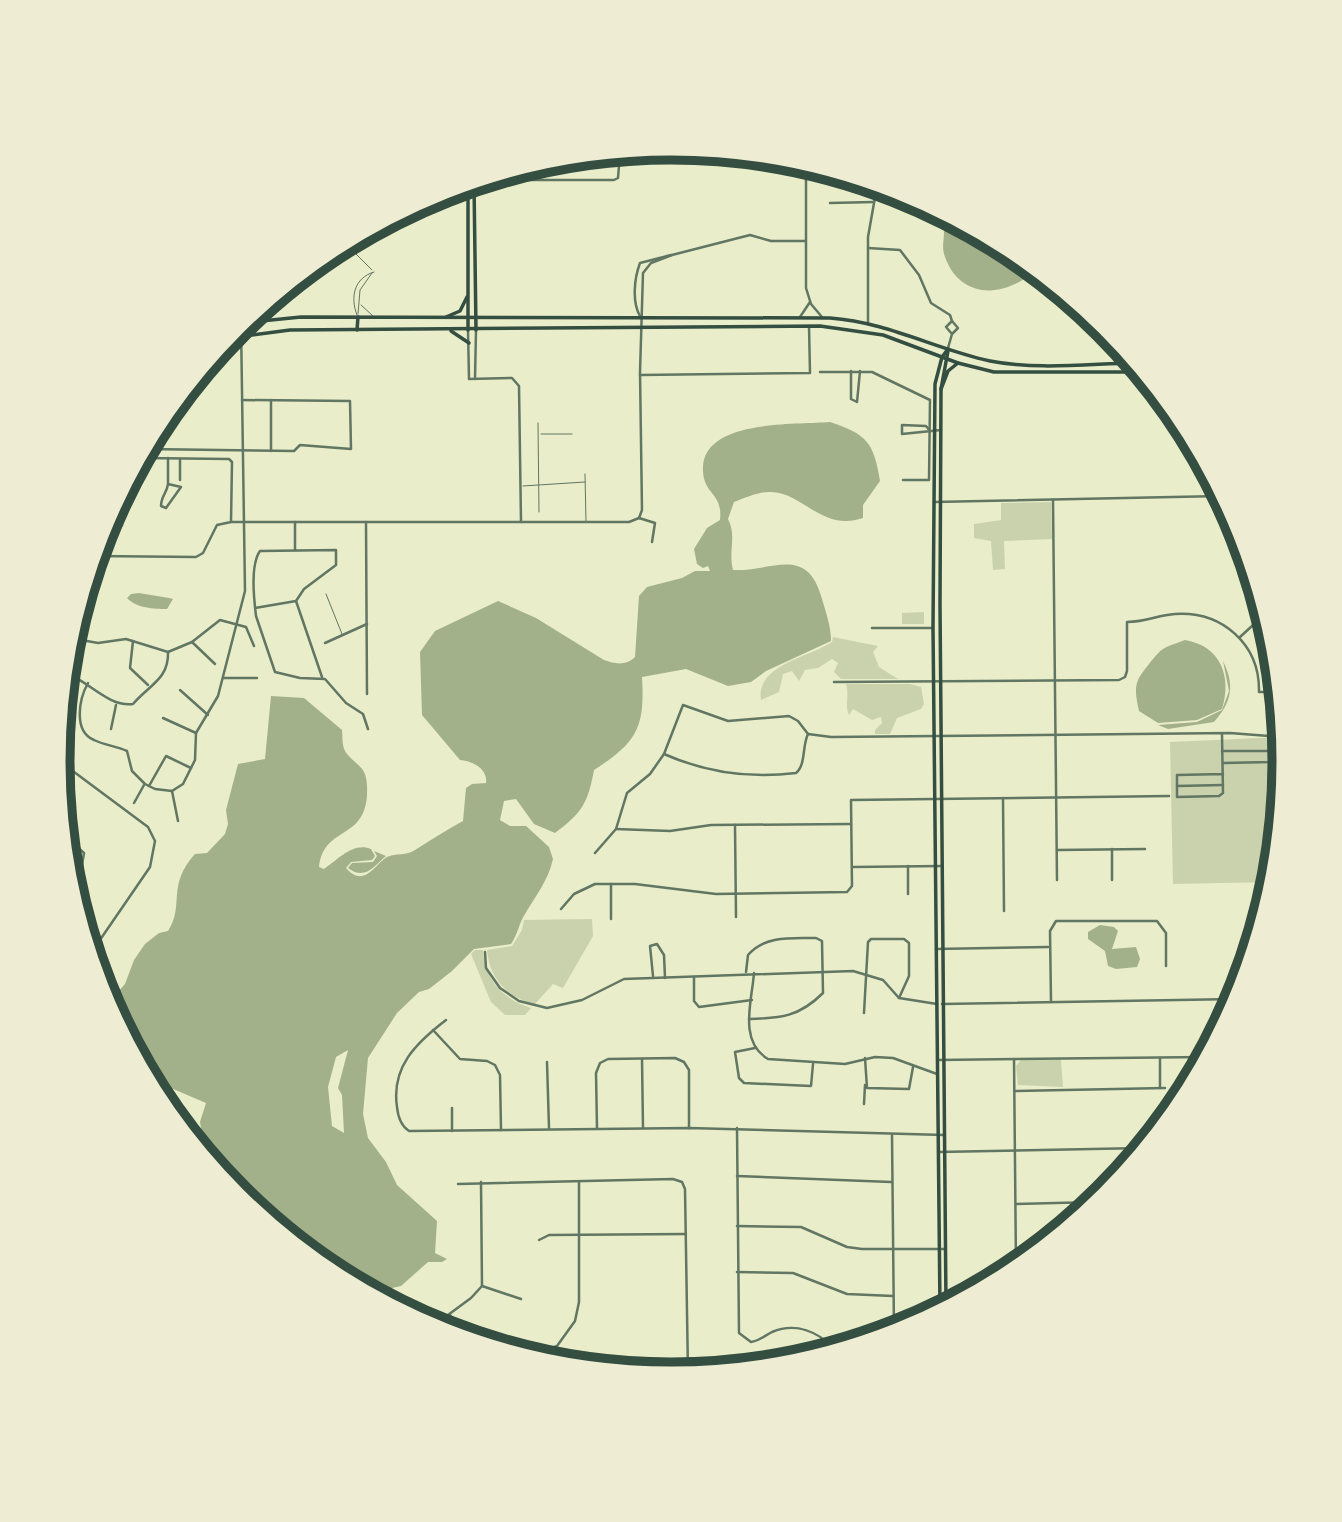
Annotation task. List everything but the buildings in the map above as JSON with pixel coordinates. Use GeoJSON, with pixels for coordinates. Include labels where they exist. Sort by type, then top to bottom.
{"type":"FeatureCollection","features":[{"type":"Feature","properties":{"kind":"main road"},"geometry":{"type":"LineString","coordinates":[[474,193],[476,330]]}},
{"type":"Feature","properties":{"kind":"main road"},"geometry":{"type":"LineString","coordinates":[[468,196],[468,330]]}},
{"type":"Feature","properties":{"kind":"main road"},"geometry":{"type":"LineString","coordinates":[[446,317],[460,311],[468,292]]}},
{"type":"Feature","properties":{"kind":"main road"},"geometry":{"type":"LineString","coordinates":[[262,321],[301,317],[822,317],[880,325],[948,349],[1005,363],[1121,364]]}},
{"type":"Feature","properties":{"kind":"main road"},"geometry":{"type":"LineString","coordinates":[[357,330],[358,317]]}},
{"type":"Feature","properties":{"kind":"main road"},"geometry":{"type":"LineString","coordinates":[[752,325],[763,317]]}},
{"type":"Feature","properties":{"kind":"main road"},"geometry":{"type":"LineString","coordinates":[[853,329],[868,323]]}},
{"type":"Feature","properties":{"kind":"main road"},"geometry":{"type":"LineString","coordinates":[[248,334],[290,330],[476,330],[640,325],[809,326],[865,331],[900,340],[948,360],[1001,373],[1129,372]]}},
{"type":"Feature","properties":{"kind":"main road"},"geometry":{"type":"LineString","coordinates":[[865,331],[880,325]]}},
{"type":"Feature","properties":{"kind":"main road"},"geometry":{"type":"LineString","coordinates":[[449,330],[469,343]]}},
{"type":"Feature","properties":{"kind":"main road"},"geometry":{"type":"LineString","coordinates":[[940,1298],[932,431],[935,384],[942,357],[948,349]]}},
{"type":"Feature","properties":{"kind":"main road"},"geometry":{"type":"LineString","coordinates":[[946,1295],[940,605],[941,389],[948,349]]}},
{"type":"Feature","properties":{"kind":"main road"},"geometry":{"type":"LineString","coordinates":[[941,389],[948,371],[958,363]]}},
{"type":"Feature","properties":{"kind":"main road"},"geometry":{"type":"LineString","coordinates":[[1112,372],[1121,364]]}},
{"type":"Feature","properties":{"kind":"main road"},"geometry":{"type":"LineString","coordinates":[[1052,373],[1060,365]]}},
{"type":"Feature","properties":{"kind":"main road"},"geometry":{"type":"LineString","coordinates":[[1121,372],[1126,368]]}},
{"type":"Feature","properties":{"kind":"street"},"geometry":{"type":"LineString","coordinates":[[515,180],[614,180],[618,178],[619,162]]}},
{"type":"Feature","properties":{"kind":"street"},"geometry":{"type":"LineString","coordinates":[[806,176],[806,288],[810,302],[822,317]]}},
{"type":"Feature","properties":{"kind":"street"},"geometry":{"type":"LineString","coordinates":[[868,323],[868,248],[875,196]]}},
{"type":"Feature","properties":{"kind":"street"},"geometry":{"type":"LineString","coordinates":[[830,203],[874,202]]}},
{"type":"Feature","properties":{"kind":"street"},"geometry":{"type":"LineString","coordinates":[[639,518],[642,510],[640,316],[643,273],[651,263],[672,255],[750,235],[771,241],[805,242]]}},
{"type":"Feature","properties":{"kind":"street"},"geometry":{"type":"LineString","coordinates":[[868,248],[900,250],[919,275],[931,303],[950,315],[958,328],[951,334],[948,349]]}},
{"type":"Feature","properties":{"kind":"street"},"geometry":{"type":"LineString","coordinates":[[640,316],[635,308],[635,296],[636,274],[640,263],[661,255],[672,255]]}},
{"type":"Feature","properties":{"kind":"street"},"geometry":{"type":"LineString","coordinates":[[800,317],[810,302]]}},
{"type":"Feature","properties":{"kind":"street"},"geometry":{"type":"LineString","coordinates":[[951,334],[946,327],[952,321]]}},
{"type":"Feature","properties":{"kind":"street"},"geometry":{"type":"LineString","coordinates":[[640,375],[810,373],[809,326]]}},
{"type":"Feature","properties":{"kind":"street"},"geometry":{"type":"LineString","coordinates":[[468,330],[469,379],[512,378],[519,386],[521,522]]}},
{"type":"Feature","properties":{"kind":"street"},"geometry":{"type":"LineString","coordinates":[[475,379],[476,330]]}},
{"type":"Feature","properties":{"kind":"street"},"geometry":{"type":"LineString","coordinates":[[88,683],[82,693],[80,721],[85,734],[96,741],[127,751],[132,771],[149,786],[172,791],[183,784],[191,768],[196,733],[218,696],[245,591],[241,341]]}},
{"type":"Feature","properties":{"kind":"street"},"geometry":{"type":"LineString","coordinates":[[851,371],[851,399],[857,402],[860,371]]}},
{"type":"Feature","properties":{"kind":"street"},"geometry":{"type":"LineString","coordinates":[[820,372],[872,372],[930,400],[932,431],[929,480],[903,480]]}},
{"type":"Feature","properties":{"kind":"street"},"geometry":{"type":"LineString","coordinates":[[271,400],[271,451]]}},
{"type":"Feature","properties":{"kind":"street"},"geometry":{"type":"LineString","coordinates":[[158,449],[294,451],[300,445],[351,449],[350,401],[242,401]]}},
{"type":"Feature","properties":{"kind":"street"},"geometry":{"type":"LineString","coordinates":[[932,431],[926,426],[902,425],[902,434],[926,434],[941,430]]}},
{"type":"Feature","properties":{"kind":"street"},"geometry":{"type":"LineString","coordinates":[[152,458],[221,459],[232,462],[231,522]]}},
{"type":"Feature","properties":{"kind":"street"},"geometry":{"type":"LineString","coordinates":[[168,458],[168,484],[161,498],[161,506],[166,508],[181,487],[168,484]]}},
{"type":"Feature","properties":{"kind":"street"},"geometry":{"type":"LineString","coordinates":[[180,458],[180,480]]}},
{"type":"Feature","properties":{"kind":"street"},"geometry":{"type":"LineString","coordinates":[[934,502],[1211,496]]}},
{"type":"Feature","properties":{"kind":"street"},"geometry":{"type":"LineString","coordinates":[[1053,500],[1057,880]]}},
{"type":"Feature","properties":{"kind":"street"},"geometry":{"type":"LineString","coordinates":[[106,556],[196,557],[203,553],[217,525],[231,522],[629,522],[639,518],[655,523],[652,542]]}},
{"type":"Feature","properties":{"kind":"street"},"geometry":{"type":"LineString","coordinates":[[295,522],[295,551]]}},
{"type":"Feature","properties":{"kind":"street"},"geometry":{"type":"LineString","coordinates":[[366,522],[367,694]]}},
{"type":"Feature","properties":{"kind":"street"},"geometry":{"type":"LineString","coordinates":[[255,608],[296,601],[304,589],[336,565],[336,550],[260,551],[256,555],[255,608],[275,671],[300,678],[323,678]]}},
{"type":"Feature","properties":{"kind":"street"},"geometry":{"type":"LineString","coordinates":[[296,601],[323,678],[346,703],[363,714],[368,729]]}},
{"type":"Feature","properties":{"kind":"street"},"geometry":{"type":"LineString","coordinates":[[933,605],[940,605]]}},
{"type":"Feature","properties":{"kind":"street"},"geometry":{"type":"LineString","coordinates":[[834,682],[1119,680],[1125,677],[1127,622],[1150,621],[1165,615],[1190,614],[1219,622],[1240,637],[1256,665],[1259,692],[1268,692]]}},
{"type":"Feature","properties":{"kind":"street"},"geometry":{"type":"LineString","coordinates":[[83,640],[98,643],[133,641],[168,652],[192,642],[220,620],[246,627],[254,646]]}},
{"type":"Feature","properties":{"kind":"street"},"geometry":{"type":"LineString","coordinates":[[1240,637],[1256,623]]}},
{"type":"Feature","properties":{"kind":"street"},"geometry":{"type":"LineString","coordinates":[[325,643],[368,624]]}},
{"type":"Feature","properties":{"kind":"street"},"geometry":{"type":"LineString","coordinates":[[872,628],[933,628]]}},
{"type":"Feature","properties":{"kind":"street"},"geometry":{"type":"LineString","coordinates":[[133,641],[130,668],[148,686]]}},
{"type":"Feature","properties":{"kind":"street"},"geometry":{"type":"LineString","coordinates":[[192,642],[215,664]]}},
{"type":"Feature","properties":{"kind":"street"},"geometry":{"type":"LineString","coordinates":[[76,678],[88,683],[116,705],[133,704],[148,686],[156,683],[165,674],[168,652]]}},
{"type":"Feature","properties":{"kind":"street"},"geometry":{"type":"LineString","coordinates":[[223,678],[257,678]]}},
{"type":"Feature","properties":{"kind":"street"},"geometry":{"type":"LineString","coordinates":[[180,690],[208,715]]}},
{"type":"Feature","properties":{"kind":"street"},"geometry":{"type":"LineString","coordinates":[[594,853],[616,829],[627,793],[650,774],[664,754],[678,713],[686,704],[711,717],[728,721],[789,716],[798,721],[808,734]]}},
{"type":"Feature","properties":{"kind":"street"},"geometry":{"type":"LineString","coordinates":[[111,729],[116,705]]}},
{"type":"Feature","properties":{"kind":"street"},"geometry":{"type":"LineString","coordinates":[[163,718],[196,733]]}},
{"type":"Feature","properties":{"kind":"street"},"geometry":{"type":"LineString","coordinates":[[808,734],[1222,734],[1271,736]]}},
{"type":"Feature","properties":{"kind":"street"},"geometry":{"type":"LineString","coordinates":[[664,754],[701,770],[722,774],[796,773],[802,765],[808,734]]}},
{"type":"Feature","properties":{"kind":"street"},"geometry":{"type":"LineString","coordinates":[[1222,734],[1223,751],[1223,763],[1223,774],[1223,793],[1219,796],[1177,797],[1177,775],[1223,774]]}},
{"type":"Feature","properties":{"kind":"street"},"geometry":{"type":"LineString","coordinates":[[1223,751],[1271,751],[1271,762],[1223,763]]}},
{"type":"Feature","properties":{"kind":"street"},"geometry":{"type":"LineString","coordinates":[[149,786],[166,756],[191,768]]}},
{"type":"Feature","properties":{"kind":"street"},"geometry":{"type":"LineString","coordinates":[[70,769],[148,827],[155,841],[150,867],[99,943]]}},
{"type":"Feature","properties":{"kind":"street"},"geometry":{"type":"LineString","coordinates":[[134,803],[145,783]]}},
{"type":"Feature","properties":{"kind":"street"},"geometry":{"type":"LineString","coordinates":[[1177,786],[1223,785]]}},
{"type":"Feature","properties":{"kind":"street"},"geometry":{"type":"LineString","coordinates":[[172,791],[178,821]]}},
{"type":"Feature","properties":{"kind":"street"},"geometry":{"type":"LineString","coordinates":[[561,909],[586,886],[611,884],[735,893],[850,890],[851,800],[1168,796]]}},
{"type":"Feature","properties":{"kind":"street"},"geometry":{"type":"LineString","coordinates":[[1003,798],[1004,911]]}},
{"type":"Feature","properties":{"kind":"street"},"geometry":{"type":"LineString","coordinates":[[616,829],[670,831],[711,825],[851,824]]}},
{"type":"Feature","properties":{"kind":"street"},"geometry":{"type":"LineString","coordinates":[[735,825],[736,917]]}},
{"type":"Feature","properties":{"kind":"street"},"geometry":{"type":"LineString","coordinates":[[76,847],[83,853],[80,868]]}},
{"type":"Feature","properties":{"kind":"street"},"geometry":{"type":"LineString","coordinates":[[1112,849],[1112,880]]}},
{"type":"Feature","properties":{"kind":"street"},"geometry":{"type":"LineString","coordinates":[[1058,850],[1145,849]]}},
{"type":"Feature","properties":{"kind":"street"},"geometry":{"type":"LineString","coordinates":[[908,866],[908,894]]}},
{"type":"Feature","properties":{"kind":"street"},"geometry":{"type":"LineString","coordinates":[[852,867],[942,866]]}},
{"type":"Feature","properties":{"kind":"street"},"geometry":{"type":"LineString","coordinates":[[611,884],[611,919]]}},
{"type":"Feature","properties":{"kind":"street"},"geometry":{"type":"LineString","coordinates":[[936,920],[943,920]]}},
{"type":"Feature","properties":{"kind":"street"},"geometry":{"type":"LineString","coordinates":[[1051,1002],[1050,947],[1053,923],[1066,920],[1157,921],[1166,933],[1166,966]]}},
{"type":"Feature","properties":{"kind":"street"},"geometry":{"type":"LineString","coordinates":[[746,973],[748,955],[752,950],[778,938],[816,938],[821,941],[823,993],[812,1004],[785,1018],[749,1019]]}},
{"type":"Feature","properties":{"kind":"street"},"geometry":{"type":"LineString","coordinates":[[863,1013],[868,942],[904,939],[909,943],[909,976],[899,998]]}},
{"type":"Feature","properties":{"kind":"street"},"geometry":{"type":"LineString","coordinates":[[653,978],[650,946],[657,944],[664,955],[665,978]]}},
{"type":"Feature","properties":{"kind":"street"},"geometry":{"type":"LineString","coordinates":[[936,949],[1050,947]]}},
{"type":"Feature","properties":{"kind":"street"},"geometry":{"type":"LineString","coordinates":[[485,952],[486,968],[500,988],[530,1006],[562,1007],[582,1000],[616,981],[746,973],[822,972],[864,973],[883,980],[899,998],[937,1004],[1222,999]]}},
{"type":"Feature","properties":{"kind":"street"},"geometry":{"type":"LineString","coordinates":[[754,973],[749,1031],[755,1048],[768,1059],[854,1063],[865,1058],[893,1058],[937,1074]]}},
{"type":"Feature","properties":{"kind":"street"},"geometry":{"type":"LineString","coordinates":[[694,977],[694,1001],[699,1007],[752,1000]]}},
{"type":"Feature","properties":{"kind":"street"},"geometry":{"type":"LineString","coordinates":[[446,1020],[418,1042],[401,1068],[396,1099],[398,1115],[405,1129],[414,1132],[737,1128],[944,1135]]}},
{"type":"Feature","properties":{"kind":"street"},"geometry":{"type":"LineString","coordinates":[[433,1030],[460,1059],[487,1061],[495,1065],[500,1075],[501,1130]]}},
{"type":"Feature","properties":{"kind":"street"},"geometry":{"type":"LineString","coordinates":[[755,1048],[735,1052],[739,1078],[744,1083],[811,1086],[812,1062]]}},
{"type":"Feature","properties":{"kind":"street"},"geometry":{"type":"LineString","coordinates":[[938,1060],[1194,1057]]}},
{"type":"Feature","properties":{"kind":"street"},"geometry":{"type":"LineString","coordinates":[[597,1129],[596,1073],[600,1063],[608,1059],[675,1058],[684,1062],[689,1070],[689,1128]]}},
{"type":"Feature","properties":{"kind":"street"},"geometry":{"type":"LineString","coordinates":[[864,1104],[865,1058]]}},
{"type":"Feature","properties":{"kind":"street"},"geometry":{"type":"LineString","coordinates":[[1160,1058],[1160,1088]]}},
{"type":"Feature","properties":{"kind":"street"},"geometry":{"type":"LineString","coordinates":[[642,1059],[643,1128]]}},
{"type":"Feature","properties":{"kind":"street"},"geometry":{"type":"LineString","coordinates":[[1014,1059],[1016,1253]]}},
{"type":"Feature","properties":{"kind":"street"},"geometry":{"type":"LineString","coordinates":[[547,1062],[549,1129]]}},
{"type":"Feature","properties":{"kind":"street"},"geometry":{"type":"LineString","coordinates":[[865,1085],[879,1089],[909,1089],[914,1066]]}},
{"type":"Feature","properties":{"kind":"street"},"geometry":{"type":"LineString","coordinates":[[1015,1091],[1165,1088]]}},
{"type":"Feature","properties":{"kind":"street"},"geometry":{"type":"LineString","coordinates":[[452,1108],[452,1131]]}},
{"type":"Feature","properties":{"kind":"street"},"geometry":{"type":"LineString","coordinates":[[737,1128],[738,1328],[743,1338],[751,1342],[779,1330],[802,1329],[828,1342]]}},
{"type":"Feature","properties":{"kind":"street"},"geometry":{"type":"LineString","coordinates":[[892,1135],[894,1319]]}},
{"type":"Feature","properties":{"kind":"street"},"geometry":{"type":"LineString","coordinates":[[938,1152],[1130,1148]]}},
{"type":"Feature","properties":{"kind":"street"},"geometry":{"type":"LineString","coordinates":[[737,1176],[892,1182]]}},
{"type":"Feature","properties":{"kind":"street"},"geometry":{"type":"LineString","coordinates":[[458,1184],[673,1179],[682,1182],[685,1189],[688,1362]]}},
{"type":"Feature","properties":{"kind":"street"},"geometry":{"type":"LineString","coordinates":[[549,1349],[557,1346],[575,1321],[579,1302],[579,1181]]}},
{"type":"Feature","properties":{"kind":"street"},"geometry":{"type":"LineString","coordinates":[[446,1318],[482,1286],[481,1182]]}},
{"type":"Feature","properties":{"kind":"street"},"geometry":{"type":"LineString","coordinates":[[1016,1204],[1078,1202]]}},
{"type":"Feature","properties":{"kind":"street"},"geometry":{"type":"LineString","coordinates":[[737,1226],[791,1226],[815,1231],[847,1247],[945,1249]]}},
{"type":"Feature","properties":{"kind":"street"},"geometry":{"type":"LineString","coordinates":[[539,1240],[549,1235],[686,1234]]}},
{"type":"Feature","properties":{"kind":"street"},"geometry":{"type":"LineString","coordinates":[[737,1272],[793,1273],[847,1294],[893,1296]]}},
{"type":"Feature","properties":{"kind":"street"},"geometry":{"type":"LineString","coordinates":[[482,1286],[521,1299]]}},
{"type":"Feature","properties":{"kind":"street"},"geometry":{"type":"LineString","coordinates":[[450,1315],[455,1321]]}},
{"type":"Feature","properties":{"kind":"lane"},"geometry":{"type":"LineString","coordinates":[[353,251],[374,272]]}},
{"type":"Feature","properties":{"kind":"lane"},"geometry":{"type":"LineString","coordinates":[[358,317],[361,288],[374,272]]}},
{"type":"Feature","properties":{"kind":"lane"},"geometry":{"type":"LineString","coordinates":[[358,317],[355,289],[365,275],[374,272]]}},
{"type":"Feature","properties":{"kind":"lane"},"geometry":{"type":"LineString","coordinates":[[360,303],[376,317]]}},
{"type":"Feature","properties":{"kind":"lane"},"geometry":{"type":"LineString","coordinates":[[538,423],[539,512]]}},
{"type":"Feature","properties":{"kind":"lane"},"geometry":{"type":"LineString","coordinates":[[538,434],[572,434]]}},
{"type":"Feature","properties":{"kind":"lane"},"geometry":{"type":"LineString","coordinates":[[585,474],[586,522]]}},
{"type":"Feature","properties":{"kind":"lane"},"geometry":{"type":"LineString","coordinates":[[520,486],[585,482]]}},
{"type":"Feature","properties":{"kind":"lane"},"geometry":{"type":"LineString","coordinates":[[326,594],[343,636]]}},
{"type":"Feature","properties":{"kind":"shaded area"},"geometry":{"type":"Polygon","coordinates":[[[942,225],[1027,277],[1008,287],[995,290],[970,287],[951,269],[944,254],[942,225]]]}},
{"type":"Feature","properties":{"kind":"shaded area"},"geometry":{"type":"Polygon","coordinates":[[[830,422],[860,436],[867,442],[875,457],[880,481],[863,505],[863,518],[836,520],[793,498],[766,492],[734,502],[728,519],[732,531],[733,570],[787,565],[798,566],[807,572],[815,582],[822,599],[831,641],[766,671],[751,682],[728,686],[686,669],[642,677],[642,709],[635,732],[620,751],[594,770],[589,791],[578,813],[555,833],[534,824],[516,799],[504,801],[500,820],[510,826],[526,826],[549,847],[553,859],[545,881],[523,917],[511,944],[474,949],[429,989],[419,992],[397,1013],[368,1058],[363,1114],[368,1138],[386,1162],[397,1185],[437,1221],[435,1253],[447,1259],[442,1262],[428,1262],[401,1286],[386,1289],[337,1261],[305,1238],[246,1186],[219,1157],[203,1137],[200,1122],[206,1103],[165,1086],[132,1027],[117,993],[125,984],[134,960],[145,944],[159,933],[168,931],[173,922],[178,886],[186,865],[195,854],[207,853],[225,834],[228,824],[226,810],[238,764],[265,759],[271,696],[304,698],[342,730],[344,749],[363,770],[366,779],[366,803],[361,816],[354,825],[329,844],[319,867],[324,869],[346,853],[364,847],[371,849],[375,856],[372,860],[351,862],[346,868],[352,874],[364,876],[387,857],[412,852],[463,821],[466,788],[472,784],[486,783],[482,770],[470,762],[460,760],[422,715],[420,652],[435,631],[498,601],[536,618],[604,660],[620,663],[632,660],[635,657],[639,596],[647,587],[682,578],[695,571],[710,571],[708,566],[703,568],[697,564],[694,549],[707,528],[720,520],[719,504],[704,479],[706,454],[717,442],[733,433],[774,425],[830,422]],[[348,1050],[336,1057],[328,1087],[332,1126],[344,1133],[342,1095],[338,1088],[348,1050]]]}},
{"type":"Feature","properties":{"kind":"shaded area"},"geometry":{"type":"Polygon","coordinates":[[[1051,502],[1052,539],[1004,541],[1005,569],[993,570],[991,541],[974,538],[974,524],[1001,520],[1001,503],[1051,502]]]}},
{"type":"Feature","properties":{"kind":"shaded area"},"geometry":{"type":"Polygon","coordinates":[[[128,504],[128,505],[123,527],[118,527],[128,504]]]}},
{"type":"Feature","properties":{"kind":"shaded area"},"geometry":{"type":"Polygon","coordinates":[[[131,594],[173,599],[167,609],[162,609],[140,606],[127,598],[131,594]]]}},
{"type":"Feature","properties":{"kind":"shaded area"},"geometry":{"type":"Polygon","coordinates":[[[924,612],[924,624],[902,624],[902,613],[924,612]]]}},
{"type":"Feature","properties":{"kind":"shaded area"},"geometry":{"type":"Polygon","coordinates":[[[833,637],[878,646],[873,652],[879,667],[898,679],[841,679],[834,672],[838,663],[832,659],[818,668],[805,670],[799,681],[792,671],[783,674],[779,692],[761,700],[761,688],[766,678],[775,670],[832,642],[833,637]]]}},
{"type":"Feature","properties":{"kind":"shaded area"},"geometry":{"type":"Polygon","coordinates":[[[1185,640],[1207,649],[1221,665],[1226,686],[1222,709],[1197,720],[1158,723],[1139,711],[1136,690],[1138,680],[1161,651],[1185,640]]]}},
{"type":"Feature","properties":{"kind":"shaded area"},"geometry":{"type":"Polygon","coordinates":[[[1223,661],[1229,678],[1230,693],[1225,707],[1214,722],[1168,729],[1158,725],[1197,722],[1222,710],[1229,691],[1223,661]]]}},
{"type":"Feature","properties":{"kind":"shaded area"},"geometry":{"type":"Polygon","coordinates":[[[846,684],[910,684],[921,687],[924,704],[921,709],[897,718],[890,734],[875,734],[875,730],[882,723],[881,717],[872,720],[853,709],[849,715],[846,684]]]}},
{"type":"Feature","properties":{"kind":"shaded area"},"geometry":{"type":"Polygon","coordinates":[[[1271,737],[1271,800],[1259,882],[1173,884],[1170,742],[1271,737]]]}},
{"type":"Feature","properties":{"kind":"shaded area"},"geometry":{"type":"Polygon","coordinates":[[[374,851],[386,856],[369,871],[359,873],[348,868],[352,863],[373,862],[377,856],[374,851]]]}},
{"type":"Feature","properties":{"kind":"shaded area"},"geometry":{"type":"Polygon","coordinates":[[[592,919],[593,936],[563,988],[553,984],[535,1004],[508,992],[491,969],[487,950],[512,946],[522,930],[524,920],[592,919]]]}},
{"type":"Feature","properties":{"kind":"shaded area"},"geometry":{"type":"Polygon","coordinates":[[[1100,925],[1114,927],[1118,931],[1112,949],[1136,947],[1140,959],[1137,967],[1116,969],[1108,966],[1105,951],[1088,939],[1088,932],[1100,925]]]}},
{"type":"Feature","properties":{"kind":"shaded area"},"geometry":{"type":"Polygon","coordinates":[[[475,950],[483,950],[487,970],[497,987],[512,999],[531,1008],[525,1015],[505,1015],[491,1002],[471,954],[475,950]]]}},
{"type":"Feature","properties":{"kind":"shaded area"},"geometry":{"type":"Polygon","coordinates":[[[1021,1060],[1061,1060],[1063,1087],[1018,1085],[1016,1066],[1021,1060]]]}},
{"type":"Feature","properties":{"kind":"shaded area"},"geometry":{"type":"Polygon","coordinates":[[[792,1346],[801,1347],[773,1353],[792,1346]]]}}]}
